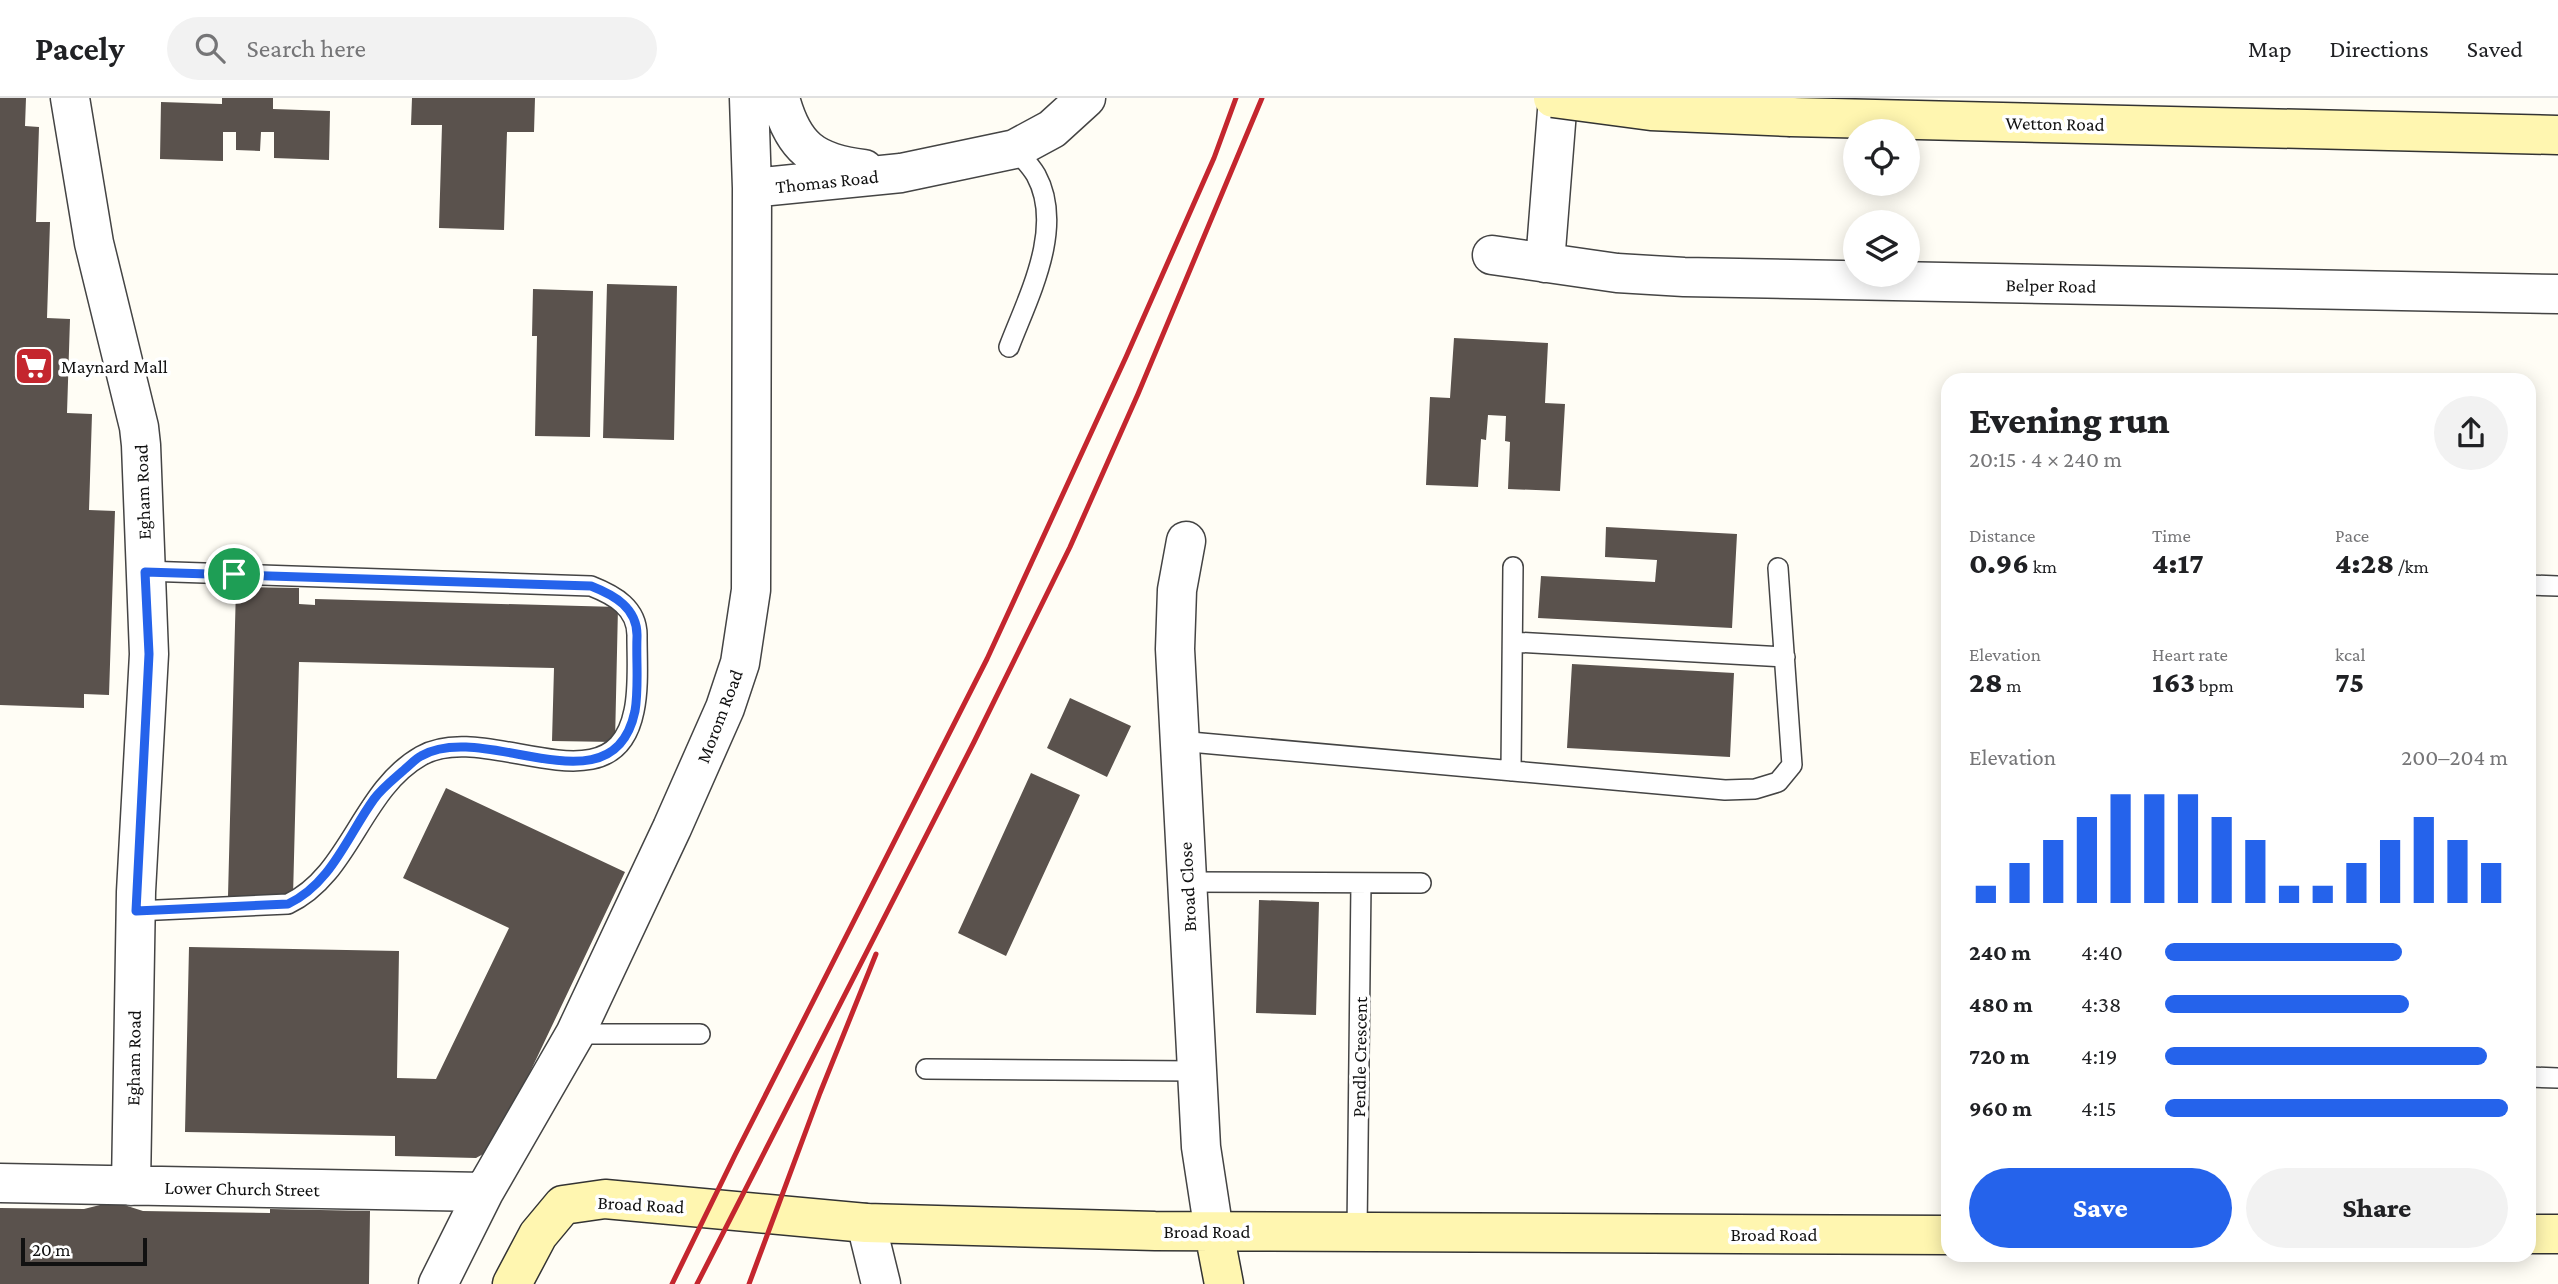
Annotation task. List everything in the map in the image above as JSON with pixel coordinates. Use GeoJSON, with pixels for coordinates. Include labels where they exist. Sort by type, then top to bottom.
{"type":"FeatureCollection","features":[{"type":"Feature","properties":{"kind":"street","name":"Egham Road"},"geometry":{"type":"LineString","coordinates":[[70,98],[94,243],[139,428],[149,654],[136,911],[131,1186]]}},
{"type":"Feature","properties":{"kind":"street","name":"Morom Road"},"geometry":{"type":"LineString","coordinates":[[438,1284],[484,1192],[575,1034],[672,828],[725,708],[740,663],[751,590],[752,188],[749,98]]}},
{"type":"Feature","properties":{"kind":"street","name":"Morom Road"},"geometry":{"type":"LineString","coordinates":[[752,188],[778,98]]}},
{"type":"Feature","properties":{"kind":"street","name":"Thomas Road"},"geometry":{"type":"LineString","coordinates":[[778,98],[795,138],[813,153],[831,163],[901,173]]}},
{"type":"Feature","properties":{"kind":"street","name":"Thomas Road"},"geometry":{"type":"LineString","coordinates":[[752,188],[901,173],[1016,149],[1052,129],[1086,98]]}},
{"type":"Feature","properties":{"kind":"street","name":"Wetton Road"},"geometry":{"type":"LineString","coordinates":[[1555,98],[1651,111],[1791,117],[2558,135]]}},
{"type":"Feature","properties":{"kind":"street"},"geometry":{"type":"LineString","coordinates":[[1545,263],[1555,98]]}},
{"type":"Feature","properties":{"kind":"street","name":"Belper Road"},"geometry":{"type":"LineString","coordinates":[[1492,255],[1617,273],[1684,277],[2558,294]]}},
{"type":"Feature","properties":{"kind":"street","name":"Broad Close"},"geometry":{"type":"LineString","coordinates":[[1186,541],[1177,590],[1175,649],[1201,1147],[1214,1232]]}},
{"type":"Feature","properties":{"kind":"street","name":"Lower Church Street"},"geometry":{"type":"LineString","coordinates":[[0,1183],[484,1192]]}},
{"type":"Feature","properties":{"kind":"street","name":"Broad Road"},"geometry":{"type":"LineString","coordinates":[[512,1284],[538,1234],[563,1205],[605,1199],[866,1223],[1214,1232],[1941,1235]]}},
{"type":"Feature","properties":{"kind":"street"},"geometry":{"type":"LineString","coordinates":[[866,1223],[881,1284]]}},
{"type":"Feature","properties":{"kind":"street"},"geometry":{"type":"LineString","coordinates":[[1214,1232],[1224,1284]]}},
{"type":"Feature","properties":{"kind":"street"},"geometry":{"type":"LineString","coordinates":[[2536,1234],[2558,1234]]}},
{"type":"Feature","properties":{"kind":"lane"},"geometry":{"type":"LineString","coordinates":[[1009,347],[1036,274],[1046,230],[1044,201],[1036,175],[1016,149]]}},
{"type":"Feature","properties":{"kind":"lane"},"geometry":{"type":"LineString","coordinates":[[1511,771],[1513,567]]}},
{"type":"Feature","properties":{"kind":"lane"},"geometry":{"type":"LineString","coordinates":[[1179,741],[1725,790],[1755,789],[1778,782],[1792,765],[1778,568]]}},
{"type":"Feature","properties":{"kind":"lane"},"geometry":{"type":"LineString","coordinates":[[136,911],[288,904],[299,899],[318,883],[334,862],[376,797],[419,756],[443,746],[493,748],[571,762],[602,758],[624,741],[635,710],[638,631],[630,609],[611,594],[591,586],[145,572]]}},
{"type":"Feature","properties":{"kind":"lane"},"geometry":{"type":"LineString","coordinates":[[2536,584],[2558,586]]}},
{"type":"Feature","properties":{"kind":"lane"},"geometry":{"type":"LineString","coordinates":[[1513,642],[1785,657]]}},
{"type":"Feature","properties":{"kind":"lane"},"geometry":{"type":"LineString","coordinates":[[1186,882],[1421,883]]}},
{"type":"Feature","properties":{"kind":"lane","name":"Pendle Crescent"},"geometry":{"type":"LineString","coordinates":[[1357,1232],[1361,883]]}},
{"type":"Feature","properties":{"kind":"lane"},"geometry":{"type":"LineString","coordinates":[[575,1034],[700,1034]]}},
{"type":"Feature","properties":{"kind":"lane"},"geometry":{"type":"LineString","coordinates":[[926,1069],[1197,1071]]}},
{"type":"Feature","properties":{"kind":"lane"},"geometry":{"type":"LineString","coordinates":[[2536,1077],[2558,1078]]}},
{"type":"Feature","properties":{"kind":"building","name":"Maynard Mall"},"geometry":{"type":"Polygon","coordinates":[[[0,98],[26,98],[25,126],[39,127],[36,222],[50,222],[47,318],[70,319],[67,413],[92,414],[89,510],[115,511],[109,695],[84,694],[84,708],[0,705],[0,98]]]}},
{"type":"Feature","properties":{"kind":"building"},"geometry":{"type":"Polygon","coordinates":[[[222,98],[273,98],[273,109],[330,111],[329,160],[274,158],[274,132],[261,132],[260,151],[236,150],[236,132],[223,132],[223,161],[160,159],[161,102],[222,104],[222,98]]]}},
{"type":"Feature","properties":{"kind":"building"},"geometry":{"type":"Polygon","coordinates":[[[412,98],[535,98],[534,132],[507,132],[504,230],[439,228],[442,125],[411,125],[412,98]]]}},
{"type":"Feature","properties":{"kind":"building"},"geometry":{"type":"Polygon","coordinates":[[[607,284],[677,286],[674,440],[603,438],[607,284]]]}},
{"type":"Feature","properties":{"kind":"building"},"geometry":{"type":"Polygon","coordinates":[[[533,289],[593,291],[590,437],[535,436],[537,336],[532,336],[533,289]]]}},
{"type":"Feature","properties":{"kind":"building"},"geometry":{"type":"Polygon","coordinates":[[[1454,338],[1548,343],[1545,403],[1565,404],[1560,491],[1508,489],[1510,442],[1505,441],[1506,416],[1488,415],[1486,440],[1481,439],[1478,487],[1426,485],[1430,397],[1450,398],[1454,338]]]}},
{"type":"Feature","properties":{"kind":"building"},"geometry":{"type":"Polygon","coordinates":[[[1606,527],[1737,534],[1732,628],[1538,618],[1541,576],[1655,582],[1657,560],[1605,557],[1606,527]]]}},
{"type":"Feature","properties":{"kind":"building"},"geometry":{"type":"Polygon","coordinates":[[[236,587],[299,588],[299,604],[315,605],[315,599],[618,607],[615,742],[552,741],[554,668],[299,662],[293,897],[228,896],[236,587]]]}},
{"type":"Feature","properties":{"kind":"building"},"geometry":{"type":"Polygon","coordinates":[[[1572,664],[1734,673],[1730,757],[1567,748],[1572,664]]]}},
{"type":"Feature","properties":{"kind":"building"},"geometry":{"type":"Polygon","coordinates":[[[1070,698],[1131,726],[1107,777],[1047,748],[1070,698]]]}},
{"type":"Feature","properties":{"kind":"building"},"geometry":{"type":"Polygon","coordinates":[[[1031,773],[1080,795],[1006,956],[958,933],[1031,773]]]}},
{"type":"Feature","properties":{"kind":"building"},"geometry":{"type":"Polygon","coordinates":[[[446,788],[625,872],[494,1148],[476,1158],[395,1156],[395,1136],[185,1132],[189,947],[399,951],[397,1078],[436,1079],[509,928],[403,878],[446,788]]]}},
{"type":"Feature","properties":{"kind":"building"},"geometry":{"type":"Polygon","coordinates":[[[1259,900],[1319,902],[1316,1015],[1256,1013],[1259,900]]]}},
{"type":"Feature","properties":{"kind":"building"},"geometry":{"type":"Polygon","coordinates":[[[108,1203],[143,1211],[370,1211],[369,1284],[0,1284],[0,1208],[84,1209],[108,1203]]]}},
{"type":"Feature","properties":{"kind":"railway"},"geometry":{"type":"LineString","coordinates":[[672,1284],[987,659],[1126,357],[1214,158],[1236,98]]}},
{"type":"Feature","properties":{"kind":"railway"},"geometry":{"type":"LineString","coordinates":[[697,1284],[974,742],[1070,547],[1138,394],[1262,98]]}},
{"type":"Feature","properties":{"kind":"railway"},"geometry":{"type":"LineString","coordinates":[[749,1284],[820,1093],[876,954]]}},
{"type":"Feature","properties":{"kind":"place","name":"Maynard Mall"},"geometry":{"type":"Point","coordinates":[34,366]}},
{"type":"Feature","properties":{"kind":"route"},"geometry":{"type":"LineString","coordinates":[[145,572],[234,574],[591,586],[611,594],[630,609],[638,631],[635,710],[624,741],[602,758],[571,762],[493,748],[443,746],[419,756],[376,797],[334,862],[318,883],[299,899],[288,904],[136,911],[149,654],[145,572]]}}]}
